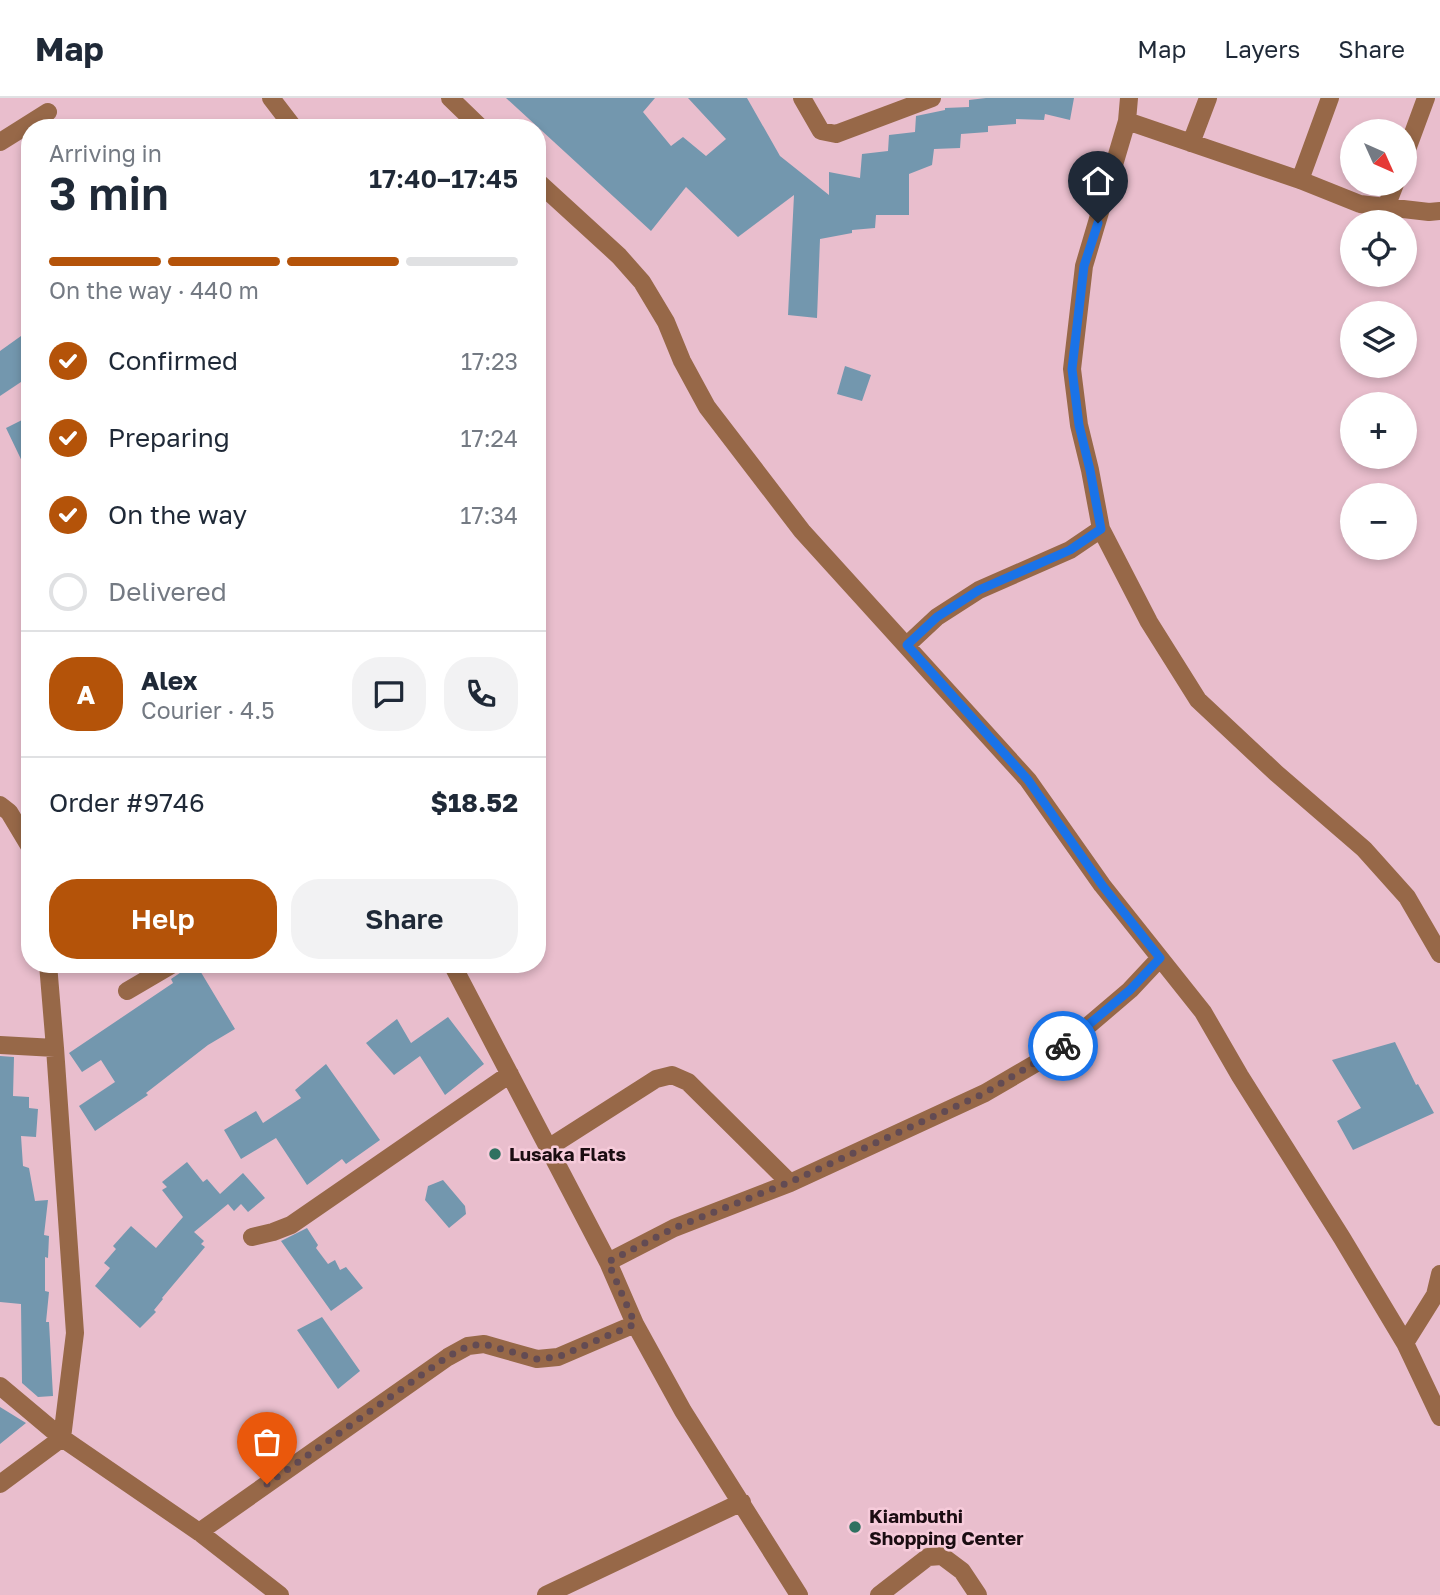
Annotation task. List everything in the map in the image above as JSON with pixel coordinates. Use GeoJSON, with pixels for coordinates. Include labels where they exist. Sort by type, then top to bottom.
{"type":"FeatureCollection","features":[{"type":"Feature","properties":{"kind":"street"},"geometry":{"type":"LineString","coordinates":[[271,98],[287,119]]}},
{"type":"Feature","properties":{"kind":"street"},"geometry":{"type":"LineString","coordinates":[[450,98],[472,119]]}},
{"type":"Feature","properties":{"kind":"street"},"geometry":{"type":"LineString","coordinates":[[802,98],[821,131],[836,134],[932,98]]}},
{"type":"Feature","properties":{"kind":"street"},"geometry":{"type":"LineString","coordinates":[[1129,98],[1127,121],[1084,266],[1072,369],[1079,425],[1101,529],[1149,622],[1198,700],[1363,849],[1407,897],[1439,949]]}},
{"type":"Feature","properties":{"kind":"street"},"geometry":{"type":"LineString","coordinates":[[1191,143],[1208,98]]}},
{"type":"Feature","properties":{"kind":"street"},"geometry":{"type":"LineString","coordinates":[[1300,180],[1330,98]]}},
{"type":"Feature","properties":{"kind":"street"},"geometry":{"type":"LineString","coordinates":[[1418,120],[1426,98]]}},
{"type":"Feature","properties":{"kind":"street"},"geometry":{"type":"LineString","coordinates":[[37,119],[48,112]]}},
{"type":"Feature","properties":{"kind":"street"},"geometry":{"type":"LineString","coordinates":[[1127,121],[1300,180],[1360,204],[1440,211]]}},
{"type":"Feature","properties":{"kind":"street"},"geometry":{"type":"LineString","coordinates":[[0,142],[21,129]]}},
{"type":"Feature","properties":{"kind":"street"},"geometry":{"type":"LineString","coordinates":[[546,189],[619,256],[642,282],[666,322],[682,361],[707,407],[802,531],[1028,780],[1102,885],[1203,1012],[1405,1343],[1440,1417]]}},
{"type":"Feature","properties":{"kind":"street"},"geometry":{"type":"LineString","coordinates":[[1386,207],[1390,196]]}},
{"type":"Feature","properties":{"kind":"street"},"geometry":{"type":"LineString","coordinates":[[907,645],[937,617],[979,590],[1070,550],[1101,529]]}},
{"type":"Feature","properties":{"kind":"street"},"geometry":{"type":"LineString","coordinates":[[0,805],[9,813],[21,833]]}},
{"type":"Feature","properties":{"kind":"street"},"geometry":{"type":"LineString","coordinates":[[608,1262],[674,1228],[790,1182],[985,1093],[1062,1048],[1130,990],[1160,958]]}},
{"type":"Feature","properties":{"kind":"street"},"geometry":{"type":"LineString","coordinates":[[0,1484],[62,1438],[75,1333],[49,973]]}},
{"type":"Feature","properties":{"kind":"street"},"geometry":{"type":"LineString","coordinates":[[127,991],[158,973]]}},
{"type":"Feature","properties":{"kind":"street"},"geometry":{"type":"LineString","coordinates":[[457,973],[608,1262],[635,1324],[683,1411],[799,1595]]}},
{"type":"Feature","properties":{"kind":"street"},"geometry":{"type":"LineString","coordinates":[[0,1045],[55,1048]]}},
{"type":"Feature","properties":{"kind":"street"},"geometry":{"type":"LineString","coordinates":[[252,1237],[291,1225],[510,1074]]}},
{"type":"Feature","properties":{"kind":"street"},"geometry":{"type":"LineString","coordinates":[[548,1148],[656,1079],[672,1075],[688,1082],[790,1182]]}},
{"type":"Feature","properties":{"kind":"street"},"geometry":{"type":"LineString","coordinates":[[1405,1343],[1435,1295],[1440,1274]]}},
{"type":"Feature","properties":{"kind":"street"},"geometry":{"type":"LineString","coordinates":[[199,1532],[447,1357],[468,1346],[484,1344],[537,1359],[558,1357],[635,1324]]}},
{"type":"Feature","properties":{"kind":"street"},"geometry":{"type":"LineString","coordinates":[[0,1386],[62,1438],[199,1532],[280,1595]]}},
{"type":"Feature","properties":{"kind":"street"},"geometry":{"type":"LineString","coordinates":[[547,1595],[569,1590],[742,1502]]}},
{"type":"Feature","properties":{"kind":"street"},"geometry":{"type":"LineString","coordinates":[[879,1595],[928,1557],[942,1556],[962,1571],[978,1595]]}},
{"type":"Feature","properties":{"kind":"building"},"geometry":{"type":"Polygon","coordinates":[[[506,98],[655,98],[643,112],[671,146],[683,137],[706,156],[726,139],[688,98],[747,98],[780,156],[829,195],[829,172],[860,178],[862,154],[888,151],[889,135],[915,132],[916,116],[945,108],[969,107],[969,100],[986,98],[1074,98],[1070,120],[1045,114],[1044,120],[1016,119],[1016,124],[988,126],[988,132],[961,134],[960,148],[934,149],[932,165],[909,174],[909,215],[876,215],[875,228],[852,230],[852,233],[820,239],[817,318],[788,315],[794,195],[738,237],[686,187],[651,231],[546,135],[546,119],[529,119],[506,98]]]}},
{"type":"Feature","properties":{"kind":"building"},"geometry":{"type":"Polygon","coordinates":[[[21,336],[21,382],[0,396],[0,351],[21,336]]]}},
{"type":"Feature","properties":{"kind":"building"},"geometry":{"type":"Polygon","coordinates":[[[845,366],[871,375],[862,401],[837,394],[845,366]]]}},
{"type":"Feature","properties":{"kind":"building"},"geometry":{"type":"Polygon","coordinates":[[[21,420],[21,459],[6,428],[21,420]]]}},
{"type":"Feature","properties":{"kind":"building"},"geometry":{"type":"Polygon","coordinates":[[[180,973],[201,973],[235,1029],[208,1045],[146,1093],[148,1095],[95,1131],[79,1106],[115,1082],[101,1060],[82,1072],[69,1053],[173,983],[171,979],[180,973]]]}},
{"type":"Feature","properties":{"kind":"building"},"geometry":{"type":"Polygon","coordinates":[[[448,1017],[484,1064],[445,1095],[420,1056],[394,1075],[366,1043],[397,1019],[411,1043],[448,1017]]]}},
{"type":"Feature","properties":{"kind":"building"},"geometry":{"type":"Polygon","coordinates":[[[1395,1042],[1416,1085],[1418,1084],[1434,1113],[1353,1150],[1337,1121],[1361,1108],[1332,1060],[1395,1042]]]}},
{"type":"Feature","properties":{"kind":"building"},"geometry":{"type":"Polygon","coordinates":[[[0,1056],[14,1057],[13,1096],[29,1097],[29,1108],[38,1109],[36,1137],[21,1136],[23,1166],[29,1168],[35,1201],[48,1200],[44,1235],[49,1236],[48,1258],[45,1257],[45,1291],[49,1292],[46,1322],[49,1322],[53,1396],[38,1397],[22,1383],[21,1304],[0,1302],[0,1056]]]}},
{"type":"Feature","properties":{"kind":"building"},"geometry":{"type":"Polygon","coordinates":[[[326,1064],[380,1140],[346,1164],[342,1159],[307,1185],[276,1138],[241,1159],[224,1130],[256,1111],[263,1123],[301,1098],[295,1090],[326,1064]]]}},
{"type":"Feature","properties":{"kind":"building"},"geometry":{"type":"Polygon","coordinates":[[[187,1162],[203,1182],[207,1179],[220,1194],[243,1173],[265,1198],[248,1212],[241,1204],[234,1211],[228,1204],[194,1232],[204,1241],[201,1244],[205,1247],[162,1298],[154,1310],[156,1312],[140,1328],[95,1286],[110,1268],[104,1263],[116,1249],[113,1246],[131,1226],[156,1248],[183,1217],[162,1190],[167,1187],[162,1182],[187,1162]]]}},
{"type":"Feature","properties":{"kind":"building"},"geometry":{"type":"Polygon","coordinates":[[[443,1180],[465,1206],[466,1214],[449,1228],[425,1200],[428,1186],[443,1180]]]}},
{"type":"Feature","properties":{"kind":"building"},"geometry":{"type":"Polygon","coordinates":[[[307,1228],[318,1245],[316,1248],[328,1264],[335,1260],[340,1270],[346,1267],[363,1288],[331,1311],[281,1241],[307,1228]]]}},
{"type":"Feature","properties":{"kind":"building"},"geometry":{"type":"Polygon","coordinates":[[[322,1317],[360,1371],[338,1389],[297,1330],[322,1317]]]}},
{"type":"Feature","properties":{"kind":"building"},"geometry":{"type":"Polygon","coordinates":[[[0,1407],[26,1423],[0,1444],[0,1407]]]}},
{"type":"Feature","properties":{"kind":"way so far"},"geometry":{"type":"LineString","coordinates":[[267,1484],[447,1357],[468,1346],[484,1344],[537,1359],[558,1357],[635,1324],[608,1262],[674,1228],[790,1182],[985,1093],[1063,1046]]}},
{"type":"Feature","properties":{"kind":"place","name":"Lusaka Flats"},"geometry":{"type":"Point","coordinates":[495,1154]}},
{"type":"Feature","properties":{"kind":"place","name":"Kiambuthi Shopping Center"},"geometry":{"type":"Point","coordinates":[855,1527]}},
{"type":"Feature","properties":{"kind":"route"},"geometry":{"type":"LineString","coordinates":[[1063,1046],[1130,990],[1160,958],[1102,885],[1028,780],[907,645],[937,617],[979,590],[1070,550],[1101,529],[1079,425],[1072,369],[1084,266],[1098,223]]}}]}
